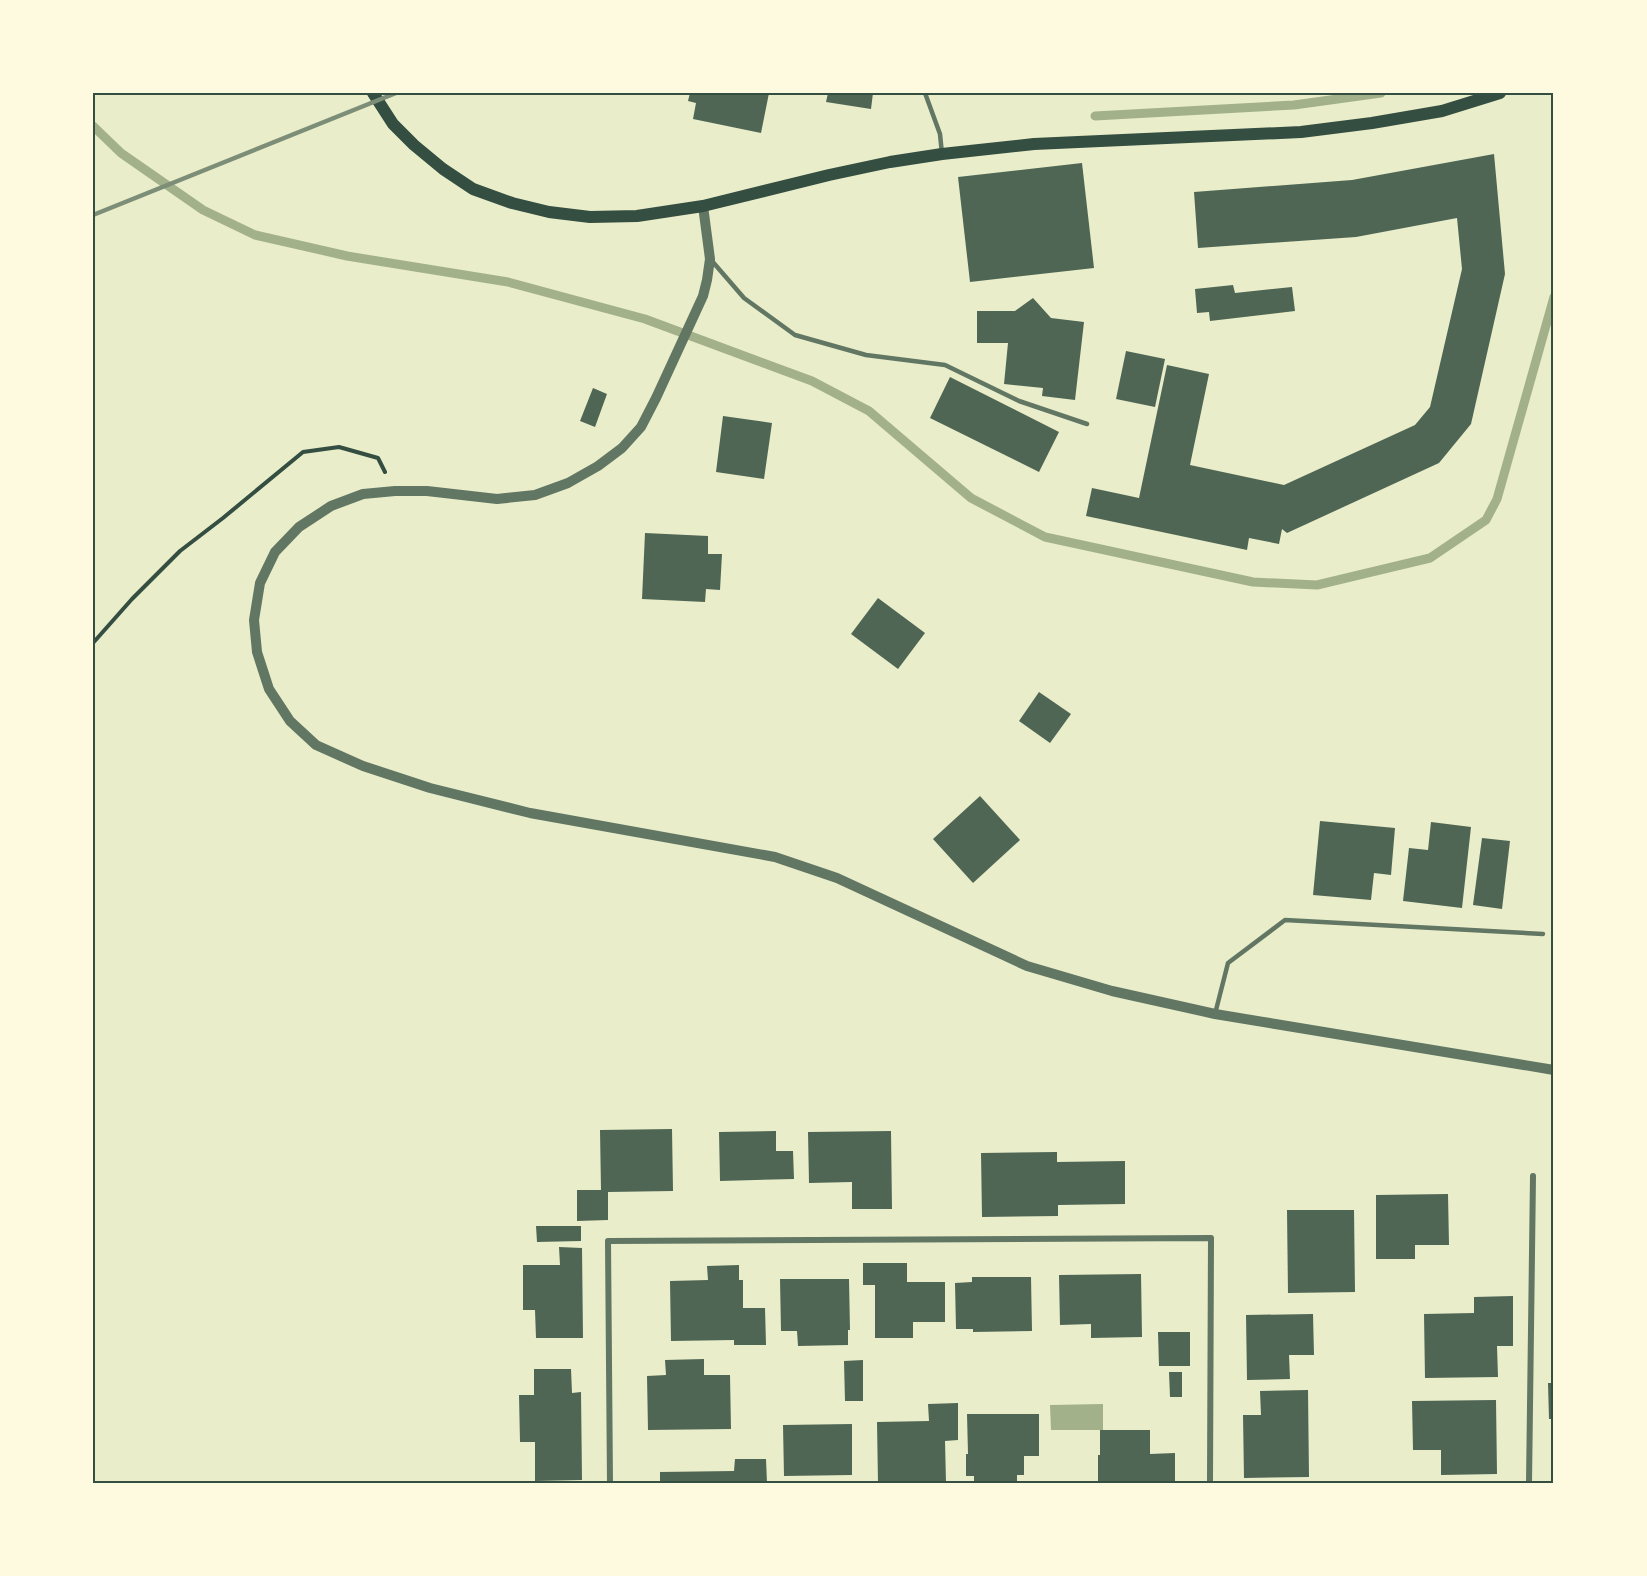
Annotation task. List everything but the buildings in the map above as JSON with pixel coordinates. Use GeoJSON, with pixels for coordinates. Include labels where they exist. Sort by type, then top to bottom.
{"type":"FeatureCollection","features":[{"type":"Feature","properties":{"kind":"main road"},"geometry":{"type":"LineString","coordinates":[[374,93],[393,124],[414,145],[443,169],[473,189],[512,203],[549,212],[590,217],[637,216],[703,206],[829,175],[942,154],[1046,144],[1301,132],[1442,111],[1500,93]]}},
{"type":"Feature","properties":{"kind":"street"},"geometry":{"type":"LineString","coordinates":[[703,206],[710,259],[703,296],[641,427],[621,448],[598,466],[568,483],[535,495],[497,500],[427,491],[363,494],[330,506],[299,527],[275,552],[260,583],[254,620],[257,652],[269,689],[290,721],[316,745],[363,766],[430,788],[530,813],[775,857],[837,878],[1027,966],[1112,991],[1215,1014],[1554,1070]]}},
{"type":"Feature","properties":{"kind":"street"},"geometry":{"type":"LineString","coordinates":[[1528,1483],[1533,1176]]}},
{"type":"Feature","properties":{"kind":"street"},"geometry":{"type":"LineString","coordinates":[[610,1483],[608,1241],[1211,1238],[1210,1483]]}},
{"type":"Feature","properties":{"kind":"lane"},"geometry":{"type":"LineString","coordinates":[[925,93],[940,134],[942,154]]}},
{"type":"Feature","properties":{"kind":"lane"},"geometry":{"type":"LineString","coordinates":[[710,259],[744,298],[795,335],[866,355],[945,364],[1018,401],[1087,424]]}},
{"type":"Feature","properties":{"kind":"lane"},"geometry":{"type":"LineString","coordinates":[[1215,1014],[1228,963],[1285,920],[1543,934]]}},
{"type":"Feature","properties":{"kind":"path"},"geometry":{"type":"LineString","coordinates":[[93,643],[132,598],[180,551],[224,518],[303,452],[339,447],[378,458],[395,491]]}},
{"type":"Feature","properties":{"kind":"shaded area"},"geometry":{"type":"Polygon","coordinates":[[[1103,1404],[1103,1430],[1051,1430],[1050,1405],[1103,1404]]]}},
{"type":"Feature","properties":{"kind":"waterway"},"geometry":{"type":"LineString","coordinates":[[1095,116],[1294,105],[1381,93]]}},
{"type":"Feature","properties":{"kind":"waterway"},"geometry":{"type":"LineString","coordinates":[[93,126],[121,153],[203,210],[255,235],[347,256],[508,282],[645,319],[812,381],[869,411],[971,498],[1045,537],[1253,582],[1317,585],[1430,558],[1486,520],[1497,499],[1554,297]]}},
{"type":"Feature","properties":{"kind":"railway"},"geometry":{"type":"LineString","coordinates":[[93,215],[396,93]]}}]}
